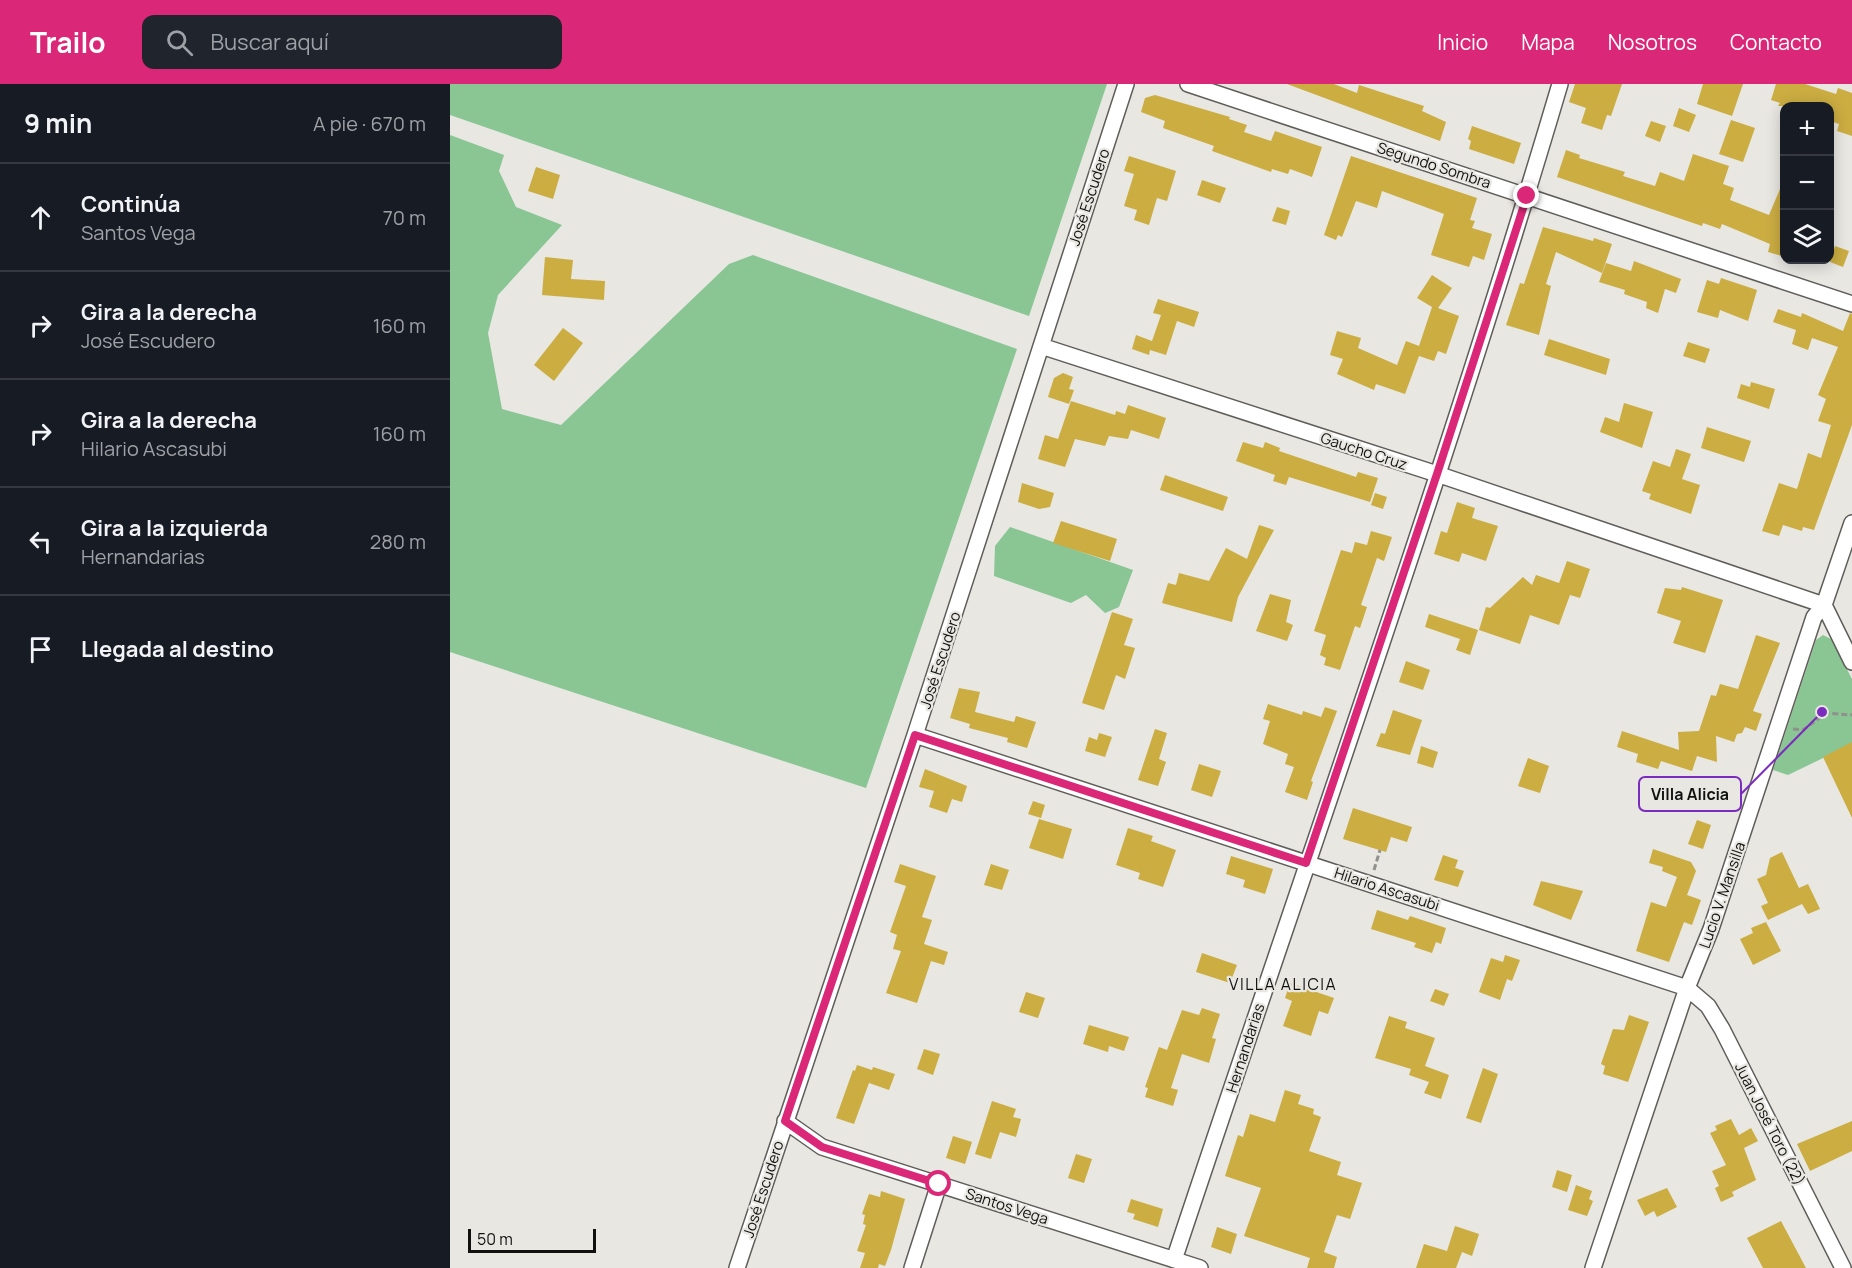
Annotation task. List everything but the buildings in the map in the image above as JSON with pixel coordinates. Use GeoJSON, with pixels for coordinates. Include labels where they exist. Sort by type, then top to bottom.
{"type":"FeatureCollection","features":[{"type":"Feature","properties":{"kind":"street","name":"José Escudero"},"geometry":{"type":"LineString","coordinates":[[737,1268],[915,735],[1126,84]]}},
{"type":"Feature","properties":{"kind":"street","name":"Segundo Sombra"},"geometry":{"type":"LineString","coordinates":[[1188,84],[1852,304]]}},
{"type":"Feature","properties":{"kind":"street","name":"Hernandarias"},"geometry":{"type":"LineString","coordinates":[[1174,1260],[1437,474],[1527,196],[1560,84]]}},
{"type":"Feature","properties":{"kind":"street","name":"Gaucho Cruz"},"geometry":{"type":"LineString","coordinates":[[1041,346],[1437,474],[1824,605]]}},
{"type":"Feature","properties":{"kind":"street","name":"Lucio V. Mansilla"},"geometry":{"type":"LineString","coordinates":[[1593,1268],[1687,988],[1711,929],[1814,616],[1824,605],[1852,523]]}},
{"type":"Feature","properties":{"kind":"street"},"geometry":{"type":"LineString","coordinates":[[1824,605],[1852,662]]}},
{"type":"Feature","properties":{"kind":"street","name":"Hilario Ascasubi"},"geometry":{"type":"LineString","coordinates":[[915,735],[1687,988]]}},
{"type":"Feature","properties":{"kind":"street","name":"Juan José Toro (22)"},"geometry":{"type":"LineString","coordinates":[[1687,988],[1708,1006],[1722,1029],[1843,1268]]}},
{"type":"Feature","properties":{"kind":"street","name":"Santos Vega"},"geometry":{"type":"LineString","coordinates":[[785,1121],[822,1147],[1200,1268]]}},
{"type":"Feature","properties":{"kind":"street"},"geometry":{"type":"LineString","coordinates":[[912,1268],[939,1184]]}},
{"type":"Feature","properties":{"kind":"path"},"geometry":{"type":"LineString","coordinates":[[1803,730],[1826,713],[1852,715]]}},
{"type":"Feature","properties":{"kind":"path"},"geometry":{"type":"LineString","coordinates":[[1370,884],[1380,850]]}},
{"type":"Feature","properties":{"kind":"green space"},"geometry":{"type":"Polygon","coordinates":[[[450,84],[1107,84],[1029,316],[450,115],[450,84]]]}},
{"type":"Feature","properties":{"kind":"green space"},"geometry":{"type":"Polygon","coordinates":[[[450,135],[504,155],[499,171],[516,207],[562,225],[498,295],[488,333],[502,409],[561,425],[729,264],[753,255],[1017,349],[866,788],[450,652],[450,135]]]}},
{"type":"Feature","properties":{"kind":"green space"},"geometry":{"type":"Polygon","coordinates":[[[1010,527],[1133,570],[1119,607],[1105,613],[1086,595],[1071,603],[994,576],[995,546],[1010,527]]]}},
{"type":"Feature","properties":{"kind":"green space"},"geometry":{"type":"Polygon","coordinates":[[[1823,635],[1831,639],[1852,679],[1852,744],[1788,775],[1773,770],[1816,640],[1823,635]]]}},
{"type":"Feature","properties":{"kind":"place","name":"Villa Alicia"},"geometry":{"type":"Point","coordinates":[1822,712]}},
{"type":"Feature","properties":{"kind":"district","name":"VILLA ALICIA"},"geometry":{"type":"Point","coordinates":[1283,984]}},
{"type":"Feature","properties":{"kind":"route"},"geometry":{"type":"LineString","coordinates":[[939,1184],[822,1147],[785,1121],[915,735],[1306,863],[1437,474],[1527,196]]}}]}
